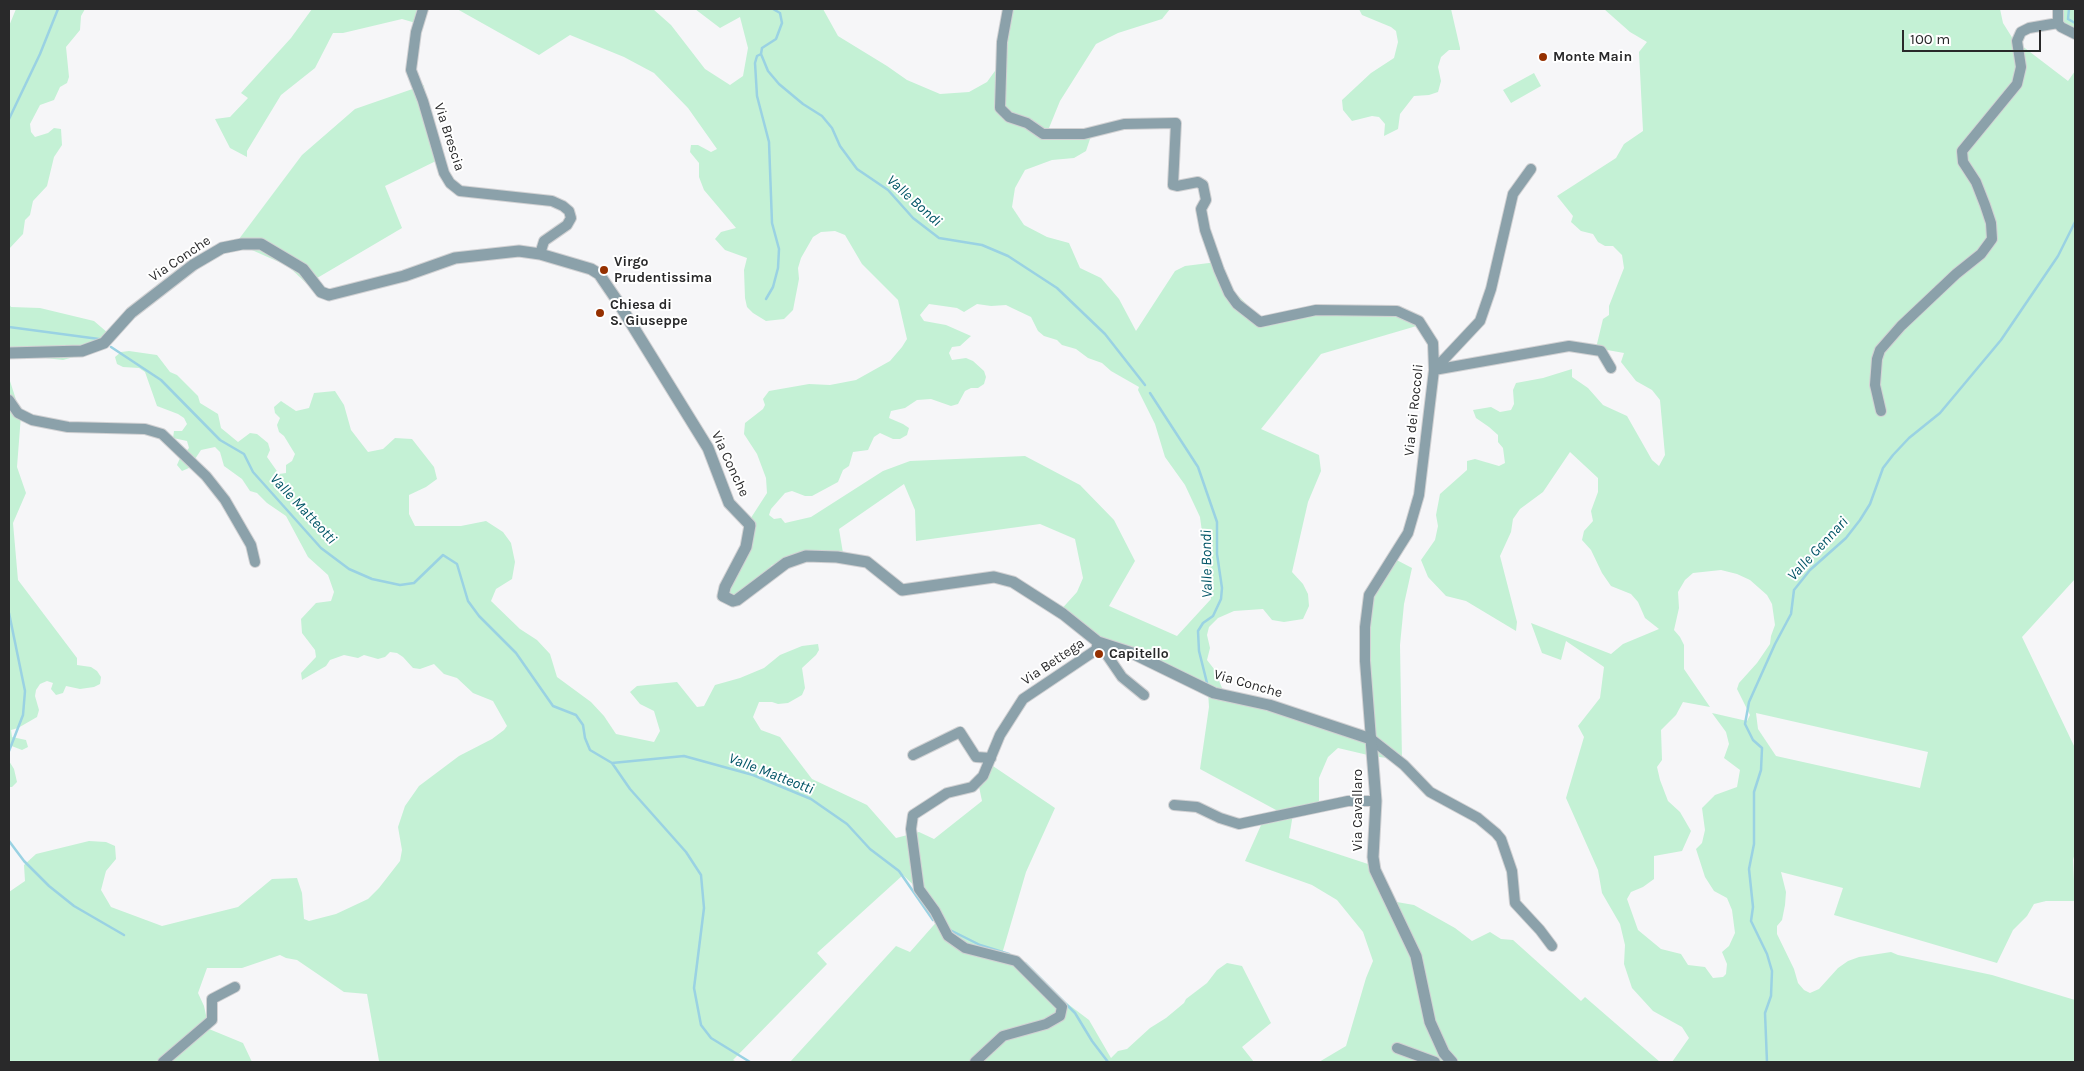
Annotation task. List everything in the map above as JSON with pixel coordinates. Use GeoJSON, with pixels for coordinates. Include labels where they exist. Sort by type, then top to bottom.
{"type":"FeatureCollection","features":[{"type":"Feature","properties":{"kind":"street","name":"Via Brescia"},"geometry":{"type":"LineString","coordinates":[[423,9],[416,32],[411,70],[423,102],[444,173],[450,184],[460,191],[552,201],[569,211],[571,218],[567,225],[544,241],[540,254]]}},
{"type":"Feature","properties":{"kind":"street","name":"Via dei Roccoli"},"geometry":{"type":"LineString","coordinates":[[1008,9],[1002,42],[1000,108],[1009,117],[1027,123],[1043,134],[1084,134],[1124,124],[1176,123],[1173,185],[1198,182],[1203,185],[1206,200],[1201,210],[1205,230],[1219,270],[1229,293],[1237,304],[1260,322],[1316,310],[1397,311],[1419,321],[1433,343],[1434,370],[1419,495],[1408,533],[1369,595],[1365,627],[1365,661],[1371,739]]}},
{"type":"Feature","properties":{"kind":"street"},"geometry":{"type":"LineString","coordinates":[[2058,9],[2058,23],[2061,27],[2075,34]]}},
{"type":"Feature","properties":{"kind":"street"},"geometry":{"type":"LineString","coordinates":[[1881,412],[1875,385],[1877,359],[1880,350],[1901,326],[1956,274],[1981,254],[1992,239],[1985,205],[1976,182],[1963,162],[1962,151],[2017,84],[2021,67],[2017,41],[2021,32],[2029,28],[2058,23]]}},
{"type":"Feature","properties":{"kind":"street"},"geometry":{"type":"LineString","coordinates":[[1434,370],[1480,321],[1490,289],[1513,194],[1531,169]]}},
{"type":"Feature","properties":{"kind":"street","name":"Via Conche"},"geometry":{"type":"LineString","coordinates":[[9,354],[82,351],[104,343],[131,313],[193,265],[222,248],[242,244],[261,244],[303,269],[321,292],[329,295],[404,276],[455,258],[519,251],[540,254],[591,269],[599,274],[708,448],[729,503],[750,525],[746,547],[725,587],[723,596],[733,601],[737,600],[786,563],[806,556],[837,557],[868,562],[902,590],[994,577],[1014,582],[1062,614],[1098,642],[1132,653],[1214,693],[1269,705],[1371,739]]}},
{"type":"Feature","properties":{"kind":"street"},"geometry":{"type":"LineString","coordinates":[[1434,370],[1569,346],[1600,351],[1611,368]]}},
{"type":"Feature","properties":{"kind":"street"},"geometry":{"type":"LineString","coordinates":[[9,400],[18,412],[32,420],[68,426],[145,429],[162,434],[206,476],[225,500],[251,545],[255,562]]}},
{"type":"Feature","properties":{"kind":"street"},"geometry":{"type":"LineString","coordinates":[[1098,642],[1122,677],[1144,695]]}},
{"type":"Feature","properties":{"kind":"street","name":"Via Bettega"},"geometry":{"type":"LineString","coordinates":[[975,1062],[1003,1036],[1046,1024],[1060,1016],[1062,1007],[1016,961],[965,948],[948,936],[935,911],[919,889],[911,828],[913,815],[947,793],[972,787],[982,776],[1000,735],[1023,699],[1096,650],[1098,642]]}},
{"type":"Feature","properties":{"kind":"street"},"geometry":{"type":"LineString","coordinates":[[913,755],[960,732],[976,757],[991,758]]}},
{"type":"Feature","properties":{"kind":"street"},"geometry":{"type":"LineString","coordinates":[[1371,739],[1404,765],[1430,792],[1478,818],[1496,833],[1501,839],[1512,871],[1515,902],[1552,946]]}},
{"type":"Feature","properties":{"kind":"street","name":"Via Cavallaro"},"geometry":{"type":"LineString","coordinates":[[1371,739],[1376,800],[1373,857],[1375,870],[1416,956],[1430,1022],[1447,1061]]}},
{"type":"Feature","properties":{"kind":"street"},"geometry":{"type":"LineString","coordinates":[[1174,806],[1197,807],[1220,818],[1239,824],[1348,801],[1376,800]]}},
{"type":"Feature","properties":{"kind":"street"},"geometry":{"type":"LineString","coordinates":[[163,1062],[212,1020],[212,999],[236,987]]}},
{"type":"Feature","properties":{"kind":"street"},"geometry":{"type":"LineString","coordinates":[[1397,1048],[1435,1062]]}},
{"type":"Feature","properties":{"kind":"green space"},"geometry":{"type":"Polygon","coordinates":[[[16,9],[85,9],[81,16],[80,30],[66,47],[69,77],[67,83],[60,87],[54,100],[40,105],[30,124],[31,132],[35,137],[48,133],[54,128],[61,129],[62,145],[54,157],[47,186],[33,201],[30,215],[25,220],[23,234],[9,249],[9,26],[16,9]]]}},
{"type":"Feature","properties":{"kind":"green space"},"geometry":{"type":"Polygon","coordinates":[[[312,9],[424,9],[419,24],[402,19],[343,33],[333,33],[315,68],[281,95],[247,151],[247,157],[230,148],[215,119],[230,117],[248,98],[241,93],[291,38],[312,9]]]}},
{"type":"Feature","properties":{"kind":"green space"},"geometry":{"type":"Polygon","coordinates":[[[457,9],[653,9],[671,25],[705,69],[730,85],[743,76],[748,48],[740,17],[720,28],[695,9],[823,9],[838,36],[907,80],[940,94],[969,92],[987,82],[1000,64],[1004,9],[1170,9],[1162,19],[1118,33],[1096,44],[1060,101],[1049,128],[1092,133],[1086,151],[1074,158],[1052,160],[1025,170],[1015,188],[1012,207],[1024,225],[1047,237],[1069,243],[1080,268],[1101,278],[1119,299],[1136,331],[1175,271],[1185,266],[1217,262],[1219,276],[1268,326],[1318,309],[1403,317],[1420,325],[1321,354],[1261,429],[1319,455],[1321,471],[1308,502],[1292,572],[1303,584],[1308,594],[1309,606],[1303,619],[1284,622],[1272,620],[1263,609],[1234,611],[1218,618],[1209,627],[1207,635],[1210,648],[1207,660],[1214,669],[1225,695],[1367,741],[1368,589],[1389,556],[1412,568],[1404,604],[1400,645],[1402,760],[1372,756],[1338,748],[1328,757],[1319,778],[1319,803],[1293,814],[1289,838],[1371,865],[1391,901],[1414,905],[1455,928],[1472,941],[1490,932],[1501,939],[1513,940],[1581,1001],[1585,997],[1660,1062],[1319,1062],[1346,1046],[1366,978],[1373,961],[1363,932],[1337,900],[1312,885],[1245,861],[1262,823],[1274,818],[1276,810],[1200,769],[1209,707],[1208,691],[1100,645],[1058,613],[1077,592],[1083,578],[1075,539],[1040,524],[916,541],[915,510],[904,484],[839,529],[844,559],[804,558],[772,565],[741,599],[727,601],[746,537],[747,524],[767,493],[766,478],[757,454],[744,434],[745,423],[763,409],[765,405],[763,399],[769,391],[809,384],[830,385],[856,380],[890,361],[907,339],[898,300],[862,264],[845,235],[835,231],[821,232],[813,237],[801,258],[793,310],[784,319],[766,321],[753,313],[747,307],[745,298],[744,270],[747,258],[725,250],[715,239],[721,232],[736,228],[704,190],[699,177],[699,163],[690,152],[691,145],[698,145],[711,152],[717,149],[688,108],[654,73],[624,57],[570,35],[539,55],[457,9]],[[929,304],[920,315],[924,321],[946,325],[971,336],[960,346],[952,347],[949,353],[952,360],[966,358],[973,361],[984,371],[986,377],[984,384],[978,388],[971,388],[965,391],[958,404],[951,406],[931,399],[917,400],[905,408],[891,411],[889,418],[909,428],[907,435],[900,439],[893,439],[880,433],[874,437],[868,450],[853,452],[849,466],[843,470],[838,482],[812,496],[805,496],[792,491],[785,493],[771,509],[769,515],[774,519],[781,518],[785,523],[811,517],[883,471],[910,461],[1025,456],[1080,485],[1114,520],[1135,561],[1109,606],[1177,636],[1211,599],[1200,517],[1185,485],[1165,457],[1155,424],[1138,390],[1139,387],[1111,371],[1102,363],[1088,358],[1076,349],[1062,345],[1057,340],[1044,336],[1038,331],[1031,317],[1006,305],[991,306],[977,304],[964,312],[957,308],[929,304]]]}},
{"type":"Feature","properties":{"kind":"green space"},"geometry":{"type":"Polygon","coordinates":[[[1359,9],[1451,9],[1460,48],[1460,50],[1449,50],[1441,57],[1438,67],[1441,81],[1438,92],[1414,96],[1400,114],[1398,129],[1384,136],[1385,124],[1379,117],[1372,116],[1352,121],[1343,110],[1342,100],[1371,73],[1394,58],[1398,42],[1396,31],[1362,15],[1359,9]]]}},
{"type":"Feature","properties":{"kind":"green space"},"geometry":{"type":"Polygon","coordinates":[[[1604,9],[2000,9],[2003,23],[2013,39],[2068,81],[2075,71],[2075,579],[2022,637],[2075,748],[2075,853],[2073,860],[2075,901],[2046,901],[2034,904],[2027,916],[2013,930],[1997,963],[1834,915],[1843,888],[1781,872],[1786,892],[1782,920],[1777,926],[1777,934],[1794,969],[1798,983],[1804,990],[1810,993],[1819,989],[1838,968],[1848,961],[1859,957],[1891,952],[1992,975],[2075,1000],[2075,1062],[1672,1062],[1689,1038],[1682,1027],[1653,1011],[1632,988],[1624,964],[1625,945],[1620,924],[1602,893],[1598,870],[1566,798],[1584,737],[1578,726],[1600,698],[1604,667],[1566,641],[1561,660],[1542,653],[1531,623],[1611,654],[1623,644],[1659,629],[1645,618],[1638,602],[1631,594],[1611,586],[1602,573],[1591,550],[1582,540],[1584,531],[1593,521],[1591,511],[1598,492],[1598,478],[1570,452],[1543,492],[1520,509],[1513,519],[1511,532],[1500,556],[1517,622],[1516,631],[1466,601],[1446,596],[1428,577],[1421,560],[1435,540],[1438,526],[1436,515],[1440,494],[1467,470],[1467,461],[1475,459],[1499,466],[1505,463],[1503,448],[1498,442],[1498,435],[1476,418],[1473,410],[1491,407],[1500,412],[1511,410],[1514,404],[1513,390],[1516,383],[1543,378],[1572,369],[1572,377],[1588,388],[1603,405],[1627,416],[1652,460],[1659,466],[1665,455],[1660,400],[1652,390],[1636,381],[1621,362],[1624,353],[1596,348],[1603,319],[1609,315],[1609,306],[1624,268],[1622,255],[1613,246],[1605,246],[1598,242],[1593,234],[1581,231],[1571,222],[1573,216],[1557,196],[1616,158],[1624,144],[1643,131],[1639,52],[1647,42],[1630,32],[1604,9]],[[1721,570],[1693,573],[1685,580],[1678,592],[1679,608],[1674,630],[1684,645],[1684,669],[1710,707],[1683,702],[1676,715],[1661,730],[1662,760],[1657,767],[1660,780],[1668,801],[1680,812],[1691,831],[1682,851],[1654,856],[1654,879],[1643,887],[1631,892],[1627,899],[1638,930],[1661,949],[1681,954],[1688,965],[1705,967],[1713,978],[1723,977],[1726,974],[1727,964],[1722,952],[1729,946],[1735,933],[1732,910],[1727,898],[1714,891],[1705,877],[1696,849],[1702,843],[1705,830],[1702,808],[1715,795],[1737,787],[1740,770],[1724,758],[1729,744],[1726,732],[1712,713],[1747,721],[1750,715],[1737,689],[1739,683],[1757,663],[1770,644],[1775,625],[1772,604],[1767,595],[1750,580],[1721,570]],[[1756,713],[1758,729],[1776,756],[1920,788],[1928,752],[1756,713]]]}},
{"type":"Feature","properties":{"kind":"green space"},"geometry":{"type":"Polygon","coordinates":[[[2062,9],[2075,9],[2075,32],[2069,30],[2061,20],[2062,9]]]}},
{"type":"Feature","properties":{"kind":"green space"},"geometry":{"type":"Polygon","coordinates":[[[1534,73],[1541,86],[1511,103],[1503,90],[1534,73]]]}},
{"type":"Feature","properties":{"kind":"green space"},"geometry":{"type":"Polygon","coordinates":[[[424,85],[426,114],[440,159],[385,186],[402,228],[307,284],[288,266],[236,243],[302,155],[355,109],[424,85]]]}},
{"type":"Feature","properties":{"kind":"green space"},"geometry":{"type":"Polygon","coordinates":[[[9,304],[11,307],[40,308],[94,321],[108,333],[92,352],[63,360],[9,354],[9,304]]]}},
{"type":"Feature","properties":{"kind":"green space"},"geometry":{"type":"Polygon","coordinates":[[[129,351],[157,355],[170,372],[177,375],[198,396],[200,403],[218,414],[221,428],[238,442],[250,433],[257,434],[268,443],[270,450],[267,457],[279,474],[286,473],[286,465],[292,461],[295,454],[284,436],[279,432],[277,425],[280,418],[275,413],[274,407],[281,401],[296,411],[309,408],[314,393],[335,391],[344,405],[351,430],[368,452],[383,449],[395,438],[412,439],[434,467],[437,479],[409,495],[409,514],[415,526],[461,526],[486,521],[503,532],[511,543],[515,562],[512,579],[496,589],[491,601],[520,629],[537,640],[550,654],[557,677],[591,702],[604,716],[616,734],[654,742],[660,731],[654,711],[640,704],[630,692],[637,686],[677,682],[697,707],[704,706],[715,685],[740,678],[764,668],[780,655],[802,646],[818,644],[819,650],[816,655],[802,668],[805,688],[802,695],[788,703],[759,702],[753,717],[761,730],[780,737],[812,779],[867,805],[896,838],[919,832],[934,839],[982,801],[978,782],[990,764],[1055,808],[1026,872],[1002,954],[1089,1020],[1111,1058],[1118,1051],[1127,1049],[1150,1028],[1166,1018],[1207,983],[1217,970],[1227,963],[1242,966],[1271,1023],[1242,1047],[1254,1062],[790,1062],[896,946],[910,952],[940,918],[923,894],[903,875],[817,953],[827,964],[733,1060],[737,1062],[377,1062],[379,1061],[367,994],[344,992],[297,960],[280,955],[242,968],[207,968],[198,993],[204,1006],[209,1029],[243,1043],[252,1062],[9,1062],[9,892],[25,881],[24,865],[36,854],[89,841],[106,842],[115,846],[116,859],[106,871],[101,890],[111,907],[162,926],[238,907],[272,879],[297,878],[302,893],[304,919],[309,921],[336,914],[368,899],[400,861],[402,850],[398,827],[405,806],[419,786],[459,756],[492,739],[507,726],[493,701],[473,693],[457,678],[444,674],[434,664],[420,669],[413,668],[397,653],[390,652],[385,657],[378,659],[364,655],[358,658],[344,655],[330,660],[326,666],[302,680],[301,673],[316,657],[315,650],[302,633],[301,619],[316,603],[331,601],[334,592],[328,575],[308,557],[286,516],[267,503],[257,493],[250,491],[242,479],[224,466],[220,452],[215,447],[201,450],[189,468],[182,471],[177,465],[180,458],[189,448],[187,441],[173,438],[174,431],[182,431],[187,424],[184,418],[178,414],[157,406],[145,372],[139,368],[123,367],[117,364],[115,357],[121,352],[129,351]]]}},
{"type":"Feature","properties":{"kind":"green space"},"geometry":{"type":"Polygon","coordinates":[[[9,378],[21,415],[17,467],[26,493],[13,523],[18,580],[77,658],[77,665],[91,667],[101,677],[100,684],[94,687],[80,689],[66,686],[63,693],[56,695],[51,689],[53,683],[47,681],[40,684],[35,696],[39,710],[37,717],[11,730],[12,737],[26,740],[28,747],[22,750],[9,745],[9,378]]]}},
{"type":"Feature","properties":{"kind":"green space"},"geometry":{"type":"Polygon","coordinates":[[[9,761],[14,769],[17,782],[12,787],[9,787],[9,761]]]}},
{"type":"Feature","properties":{"kind":"waterway","name":"Valle Matteotti"},"geometry":{"type":"LineString","coordinates":[[9,119],[40,54],[58,9]]}},
{"type":"Feature","properties":{"kind":"waterway","name":"Valle Bondi"},"geometry":{"type":"LineString","coordinates":[[773,9],[780,13],[782,23],[776,39],[762,48],[761,54],[768,71],[779,84],[803,104],[822,116],[832,128],[840,146],[857,169],[888,190],[913,218],[939,238],[982,245],[1008,256],[1057,288],[1105,334],[1145,385]]}},
{"type":"Feature","properties":{"kind":"waterway","name":"Valle Gennari"},"geometry":{"type":"LineString","coordinates":[[2069,9],[2068,19],[2075,23]]}},
{"type":"Feature","properties":{"kind":"waterway"},"geometry":{"type":"LineString","coordinates":[[761,54],[757,56],[755,63],[757,96],[769,142],[772,223],[779,249],[778,268],[773,287],[766,299]]}},
{"type":"Feature","properties":{"kind":"waterway","name":"Valle Gennari"},"geometry":{"type":"LineString","coordinates":[[1767,1062],[1765,1013],[1771,996],[1772,971],[1767,954],[1751,921],[1753,907],[1749,869],[1754,844],[1754,792],[1761,770],[1762,748],[1753,740],[1745,724],[1749,702],[1775,644],[1791,614],[1794,590],[1810,570],[1846,538],[1860,520],[1870,504],[1883,468],[1893,455],[1909,438],[1940,413],[2001,340],[2058,256],[2075,222]]}},
{"type":"Feature","properties":{"kind":"waterway","name":"Valle Matteotti"},"geometry":{"type":"LineString","coordinates":[[9,327],[99,339]]}},
{"type":"Feature","properties":{"kind":"waterway","name":"Valle Matteotti"},"geometry":{"type":"LineString","coordinates":[[111,347],[161,380],[220,440],[244,454],[253,472],[321,548],[349,569],[372,579],[400,585],[414,583],[443,555],[457,564],[468,601],[479,616],[516,653],[553,706],[576,715],[583,725],[585,738],[590,750],[612,763],[630,789],[686,852],[701,875],[704,908],[694,988],[701,1025],[711,1038],[750,1062]]}},
{"type":"Feature","properties":{"kind":"waterway","name":"Valle Bondi"},"geometry":{"type":"LineString","coordinates":[[1150,393],[1198,467],[1217,522],[1217,554],[1222,588],[1221,599],[1213,616],[1203,623],[1198,631],[1199,651],[1207,683]]}},
{"type":"Feature","properties":{"kind":"waterway"},"geometry":{"type":"LineString","coordinates":[[9,613],[25,691],[23,715],[9,751]]}},
{"type":"Feature","properties":{"kind":"waterway","name":"Valle Matteotti"},"geometry":{"type":"LineString","coordinates":[[612,763],[684,756],[753,775],[811,799],[847,824],[870,849],[899,871],[933,920]]}},
{"type":"Feature","properties":{"kind":"waterway"},"geometry":{"type":"LineString","coordinates":[[9,841],[24,861],[49,886],[74,906],[124,935]]}},
{"type":"Feature","properties":{"kind":"waterway","name":"Valle Matteotti"},"geometry":{"type":"LineString","coordinates":[[950,930],[980,945],[1009,954]]}},
{"type":"Feature","properties":{"kind":"waterway","name":"Valle Matteotti"},"geometry":{"type":"LineString","coordinates":[[1025,963],[1075,1013],[1092,1041],[1108,1062]]}},
{"type":"Feature","properties":{"kind":"place","name":"Monte Main"},"geometry":{"type":"Point","coordinates":[1543,57]}},
{"type":"Feature","properties":{"kind":"place","name":"Virgo Prudentissima"},"geometry":{"type":"Point","coordinates":[604,270]}},
{"type":"Feature","properties":{"kind":"place","name":"Chiesa di S. Giuseppe"},"geometry":{"type":"Point","coordinates":[600,313]}},
{"type":"Feature","properties":{"kind":"place","name":"Capitello"},"geometry":{"type":"Point","coordinates":[1099,654]}}]}
